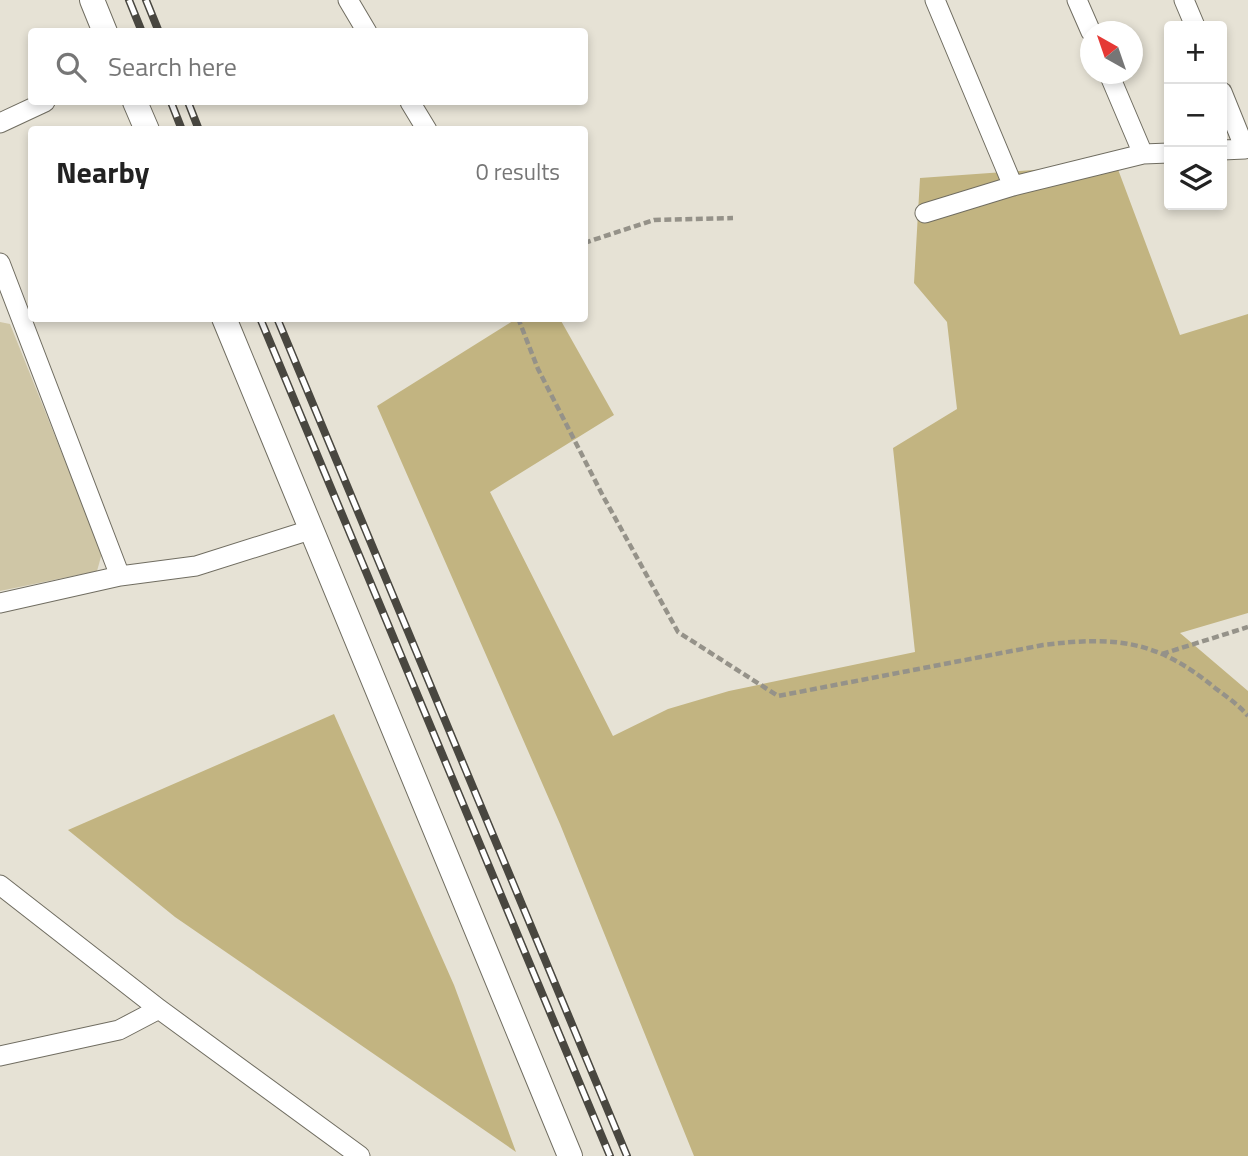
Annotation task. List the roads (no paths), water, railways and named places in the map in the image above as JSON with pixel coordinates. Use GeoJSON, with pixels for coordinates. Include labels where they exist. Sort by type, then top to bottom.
{"type":"FeatureCollection","features":[{"type":"Feature","properties":{"kind":"street"},"geometry":{"type":"LineString","coordinates":[[92,0],[103,28]]}},
{"type":"Feature","properties":{"kind":"street"},"geometry":{"type":"LineString","coordinates":[[348,0],[365,28]]}},
{"type":"Feature","properties":{"kind":"street"},"geometry":{"type":"LineString","coordinates":[[935,0],[1013,186]]}},
{"type":"Feature","properties":{"kind":"street"},"geometry":{"type":"LineString","coordinates":[[1077,0],[1086,21]]}},
{"type":"Feature","properties":{"kind":"street"},"geometry":{"type":"LineString","coordinates":[[1184,0],[1193,21]]}},
{"type":"Feature","properties":{"kind":"street"},"geometry":{"type":"LineString","coordinates":[[1113,84],[1143,154]]}},
{"type":"Feature","properties":{"kind":"street"},"geometry":{"type":"LineString","coordinates":[[1227,104],[1245,149],[1227,150]]}},
{"type":"Feature","properties":{"kind":"street"},"geometry":{"type":"LineString","coordinates":[[0,123],[38,105]]}},
{"type":"Feature","properties":{"kind":"street"},"geometry":{"type":"LineString","coordinates":[[136,105],[145,126]]}},
{"type":"Feature","properties":{"kind":"street"},"geometry":{"type":"LineString","coordinates":[[412,105],[425,126]]}},
{"type":"Feature","properties":{"kind":"street"},"geometry":{"type":"LineString","coordinates":[[925,213],[1013,186],[1143,154],[1164,153]]}},
{"type":"Feature","properties":{"kind":"street"},"geometry":{"type":"LineString","coordinates":[[0,263],[7,301],[120,576]]}},
{"type":"Feature","properties":{"kind":"street"},"geometry":{"type":"LineString","coordinates":[[226,322],[570,1156]]}},
{"type":"Feature","properties":{"kind":"street"},"geometry":{"type":"LineString","coordinates":[[0,603],[120,576],[196,566],[310,530]]}},
{"type":"Feature","properties":{"kind":"street"},"geometry":{"type":"LineString","coordinates":[[0,885],[159,1009],[360,1156]]}},
{"type":"Feature","properties":{"kind":"street"},"geometry":{"type":"LineString","coordinates":[[0,1056],[119,1030],[159,1009]]}},
{"type":"Feature","properties":{"kind":"railway"},"geometry":{"type":"LineString","coordinates":[[129,0],[140,28]]}},
{"type":"Feature","properties":{"kind":"railway"},"geometry":{"type":"LineString","coordinates":[[146,0],[157,28]]}},
{"type":"Feature","properties":{"kind":"railway"},"geometry":{"type":"LineString","coordinates":[[172,105],[180,126]]}},
{"type":"Feature","properties":{"kind":"railway"},"geometry":{"type":"LineString","coordinates":[[189,105],[197,126]]}},
{"type":"Feature","properties":{"kind":"railway"},"geometry":{"type":"LineString","coordinates":[[262,322],[610,1156]]}},
{"type":"Feature","properties":{"kind":"railway"},"geometry":{"type":"LineString","coordinates":[[279,322],[627,1156]]}}]}
